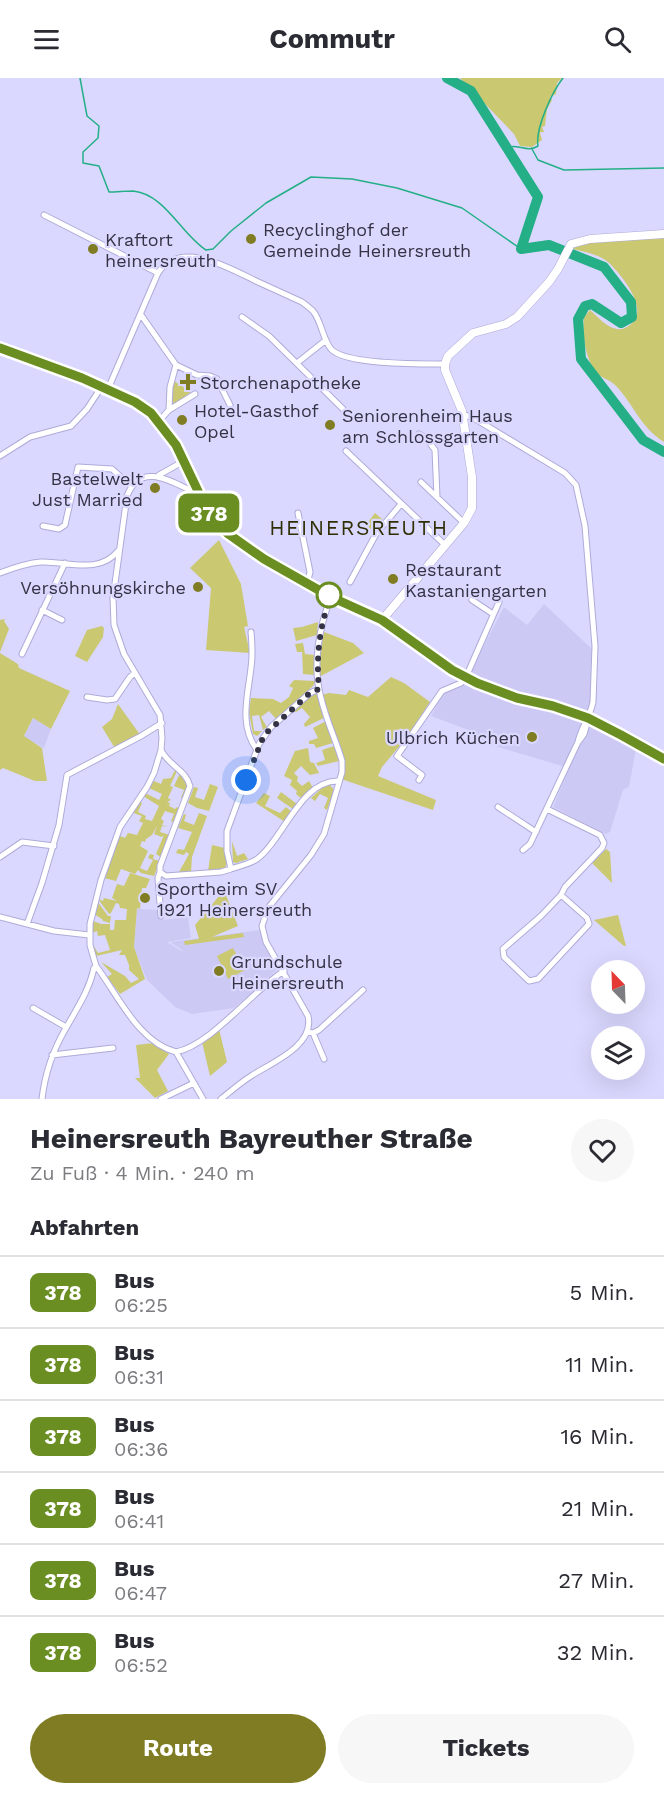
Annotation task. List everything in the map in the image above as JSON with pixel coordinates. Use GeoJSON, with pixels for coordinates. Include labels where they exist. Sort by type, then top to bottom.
{"type":"FeatureCollection","features":[{"type":"Feature","properties":{"kind":"main road"},"geometry":{"type":"LineString","coordinates":[[0,348],[105,387],[144,408],[159,421],[170,436],[208,512],[227,533],[264,559],[331,597],[382,620],[445,665],[466,677],[494,690],[588,718],[664,759]]}},
{"type":"Feature","properties":{"kind":"street"},"geometry":{"type":"LineString","coordinates":[[44,214],[158,273]]}},
{"type":"Feature","properties":{"kind":"street"},"geometry":{"type":"LineString","coordinates":[[382,620],[465,523],[472,511],[473,493],[463,415],[444,364],[448,356],[473,333],[506,324],[517,317],[549,282],[571,244],[583,240],[664,234]]}},
{"type":"Feature","properties":{"kind":"street"},"geometry":{"type":"LineString","coordinates":[[0,456],[30,437],[71,426],[87,409],[105,387],[141,315],[158,273],[168,262],[178,259],[191,257],[212,260],[302,302],[314,312],[332,350],[348,357],[402,364],[444,364]]}},
{"type":"Feature","properties":{"kind":"street"},"geometry":{"type":"LineString","coordinates":[[141,315],[176,365],[197,375],[210,376],[217,380],[230,405]]}},
{"type":"Feature","properties":{"kind":"street"},"geometry":{"type":"LineString","coordinates":[[242,317],[258,326],[343,409]]}},
{"type":"Feature","properties":{"kind":"street"},"geometry":{"type":"LineString","coordinates":[[297,363],[326,340]]}},
{"type":"Feature","properties":{"kind":"street"},"geometry":{"type":"LineString","coordinates":[[169,410],[170,387],[176,365]]}},
{"type":"Feature","properties":{"kind":"street"},"geometry":{"type":"LineString","coordinates":[[159,421],[169,410],[195,394]]}},
{"type":"Feature","properties":{"kind":"street"},"geometry":{"type":"LineString","coordinates":[[463,415],[472,417],[565,472],[576,486],[585,526],[595,646],[593,702],[584,734],[578,742],[530,844],[523,850]]}},
{"type":"Feature","properties":{"kind":"street"},"geometry":{"type":"LineString","coordinates":[[419,434],[426,438],[435,450],[436,497]]}},
{"type":"Feature","properties":{"kind":"street"},"geometry":{"type":"LineString","coordinates":[[346,451],[445,545]]}},
{"type":"Feature","properties":{"kind":"street"},"geometry":{"type":"LineString","coordinates":[[184,461],[157,476],[140,480],[131,486],[127,496],[113,598],[113,617],[120,646],[160,715],[161,750],[150,781],[126,816],[112,844],[90,918],[89,935],[96,966],[139,1026],[156,1041],[176,1052],[203,1099]]}},
{"type":"Feature","properties":{"kind":"street"},"geometry":{"type":"LineString","coordinates":[[43,526],[60,529],[65,525],[78,467],[112,469],[131,486]]}},
{"type":"Feature","properties":{"kind":"street"},"geometry":{"type":"LineString","coordinates":[[157,476],[199,495]]}},
{"type":"Feature","properties":{"kind":"street"},"geometry":{"type":"LineString","coordinates":[[421,482],[465,523]]}},
{"type":"Feature","properties":{"kind":"street"},"geometry":{"type":"LineString","coordinates":[[350,582],[376,534],[401,504]]}},
{"type":"Feature","properties":{"kind":"street"},"geometry":{"type":"LineString","coordinates":[[298,513],[310,572],[307,584]]}},
{"type":"Feature","properties":{"kind":"street"},"geometry":{"type":"LineString","coordinates":[[0,573],[37,562],[96,564],[112,557],[119,550]]}},
{"type":"Feature","properties":{"kind":"street"},"geometry":{"type":"LineString","coordinates":[[22,654],[65,563]]}},
{"type":"Feature","properties":{"kind":"street"},"geometry":{"type":"LineString","coordinates":[[324,1059],[310,1032],[308,1016],[264,937],[263,920],[268,908],[311,855],[324,834],[342,771],[342,761],[319,689],[319,644],[324,616],[331,597]]}},
{"type":"Feature","properties":{"kind":"street"},"geometry":{"type":"LineString","coordinates":[[472,600],[493,614]]}},
{"type":"Feature","properties":{"kind":"street"},"geometry":{"type":"LineString","coordinates":[[419,780],[422,775],[397,756],[442,691],[461,683],[466,677],[499,602]]}},
{"type":"Feature","properties":{"kind":"street"},"geometry":{"type":"LineString","coordinates":[[42,610],[62,620]]}},
{"type":"Feature","properties":{"kind":"street"},"geometry":{"type":"LineString","coordinates":[[251,632],[252,656],[246,718],[247,731],[257,750]]}},
{"type":"Feature","properties":{"kind":"street"},"geometry":{"type":"LineString","coordinates":[[87,698],[115,699],[135,673]]}},
{"type":"Feature","properties":{"kind":"street"},"geometry":{"type":"LineString","coordinates":[[231,869],[227,831],[264,735],[310,693],[319,689]]}},
{"type":"Feature","properties":{"kind":"street"},"geometry":{"type":"LineString","coordinates":[[27,924],[54,846],[67,775],[162,723]]}},
{"type":"Feature","properties":{"kind":"street"},"geometry":{"type":"LineString","coordinates":[[161,750],[166,758],[186,775],[190,787],[160,866],[158,878],[161,916]]}},
{"type":"Feature","properties":{"kind":"street"},"geometry":{"type":"LineString","coordinates":[[160,872],[166,876],[209,873],[231,869],[258,858],[308,796],[327,783],[339,781]]}},
{"type":"Feature","properties":{"kind":"street"},"geometry":{"type":"LineString","coordinates":[[498,807],[536,832]]}},
{"type":"Feature","properties":{"kind":"street"},"geometry":{"type":"LineString","coordinates":[[547,809],[600,835],[604,841],[602,848],[565,887],[561,895],[538,919],[502,949],[504,957],[529,981],[538,979],[589,924],[587,918],[561,895]]}},
{"type":"Feature","properties":{"kind":"street"},"geometry":{"type":"LineString","coordinates":[[0,857],[22,842],[54,846]]}},
{"type":"Feature","properties":{"kind":"street"},"geometry":{"type":"LineString","coordinates":[[0,917],[54,931],[89,935]]}},
{"type":"Feature","properties":{"kind":"street"},"geometry":{"type":"LineString","coordinates":[[42,1099],[45,1076],[52,1055],[84,999],[96,966]]}},
{"type":"Feature","properties":{"kind":"street"},"geometry":{"type":"LineString","coordinates":[[176,1052],[208,1035],[284,971]]}},
{"type":"Feature","properties":{"kind":"street"},"geometry":{"type":"LineString","coordinates":[[221,1099],[252,1075],[284,1056],[310,1032],[319,1030],[363,990]]}},
{"type":"Feature","properties":{"kind":"street"},"geometry":{"type":"LineString","coordinates":[[33,1008],[66,1027]]}},
{"type":"Feature","properties":{"kind":"street"},"geometry":{"type":"LineString","coordinates":[[52,1055],[113,1048]]}},
{"type":"Feature","properties":{"kind":"street"},"geometry":{"type":"LineString","coordinates":[[161,1099],[194,1083]]}},
{"type":"Feature","properties":{"kind":"shaded area"},"geometry":{"type":"Polygon","coordinates":[[[460,78],[562,78],[557,83],[556,94],[550,97],[552,100],[547,109],[545,126],[542,127],[544,132],[540,132],[542,140],[532,147],[520,146],[514,134],[460,78]]]}},
{"type":"Feature","properties":{"kind":"shaded area"},"geometry":{"type":"Polygon","coordinates":[[[664,237],[664,442],[648,429],[622,392],[595,371],[586,350],[584,317],[590,310],[609,326],[625,328],[636,318],[636,302],[632,292],[620,275],[604,259],[573,249],[581,243],[664,237]]]}},
{"type":"Feature","properties":{"kind":"shaded area"},"geometry":{"type":"Polygon","coordinates":[[[174,381],[191,392],[174,404],[171,401],[174,381]]]}},
{"type":"Feature","properties":{"kind":"shaded area"},"geometry":{"type":"Polygon","coordinates":[[[375,513],[383,520],[373,531],[366,525],[375,513]]]}},
{"type":"Feature","properties":{"kind":"shaded area"},"geometry":{"type":"Polygon","coordinates":[[[219,540],[241,584],[248,626],[244,627],[250,653],[206,650],[211,588],[190,568],[219,540]]]}},
{"type":"Feature","properties":{"kind":"shaded area"},"geometry":{"type":"Polygon","coordinates":[[[544,604],[593,650],[589,723],[636,749],[629,787],[623,790],[610,832],[606,834],[553,807],[569,768],[471,739],[474,732],[431,716],[443,693],[465,682],[504,607],[527,625],[544,604]]]}},
{"type":"Feature","properties":{"kind":"shaded area"},"geometry":{"type":"Polygon","coordinates":[[[5,619],[9,629],[0,652],[0,620],[5,619]]]}},
{"type":"Feature","properties":{"kind":"shaded area"},"geometry":{"type":"Polygon","coordinates":[[[318,622],[317,635],[296,641],[293,628],[318,622]]]}},
{"type":"Feature","properties":{"kind":"shaded area"},"geometry":{"type":"Polygon","coordinates":[[[102,626],[104,628],[103,637],[87,662],[75,656],[87,630],[102,626]]]}},
{"type":"Feature","properties":{"kind":"shaded area"},"geometry":{"type":"Polygon","coordinates":[[[324,632],[353,643],[364,653],[319,677],[320,652],[324,632]]]}},
{"type":"Feature","properties":{"kind":"shaded area"},"geometry":{"type":"Polygon","coordinates":[[[303,643],[305,654],[315,655],[314,675],[303,674],[302,652],[297,652],[295,644],[303,643]]]}},
{"type":"Feature","properties":{"kind":"shaded area"},"geometry":{"type":"Polygon","coordinates":[[[0,653],[18,664],[19,668],[70,691],[51,729],[33,718],[24,736],[42,748],[47,781],[35,781],[3,768],[0,770],[0,653]]]}},
{"type":"Feature","properties":{"kind":"shaded area"},"geometry":{"type":"Polygon","coordinates":[[[391,677],[404,683],[430,702],[407,737],[382,767],[378,776],[436,800],[433,810],[341,779],[343,772],[321,695],[329,693],[346,695],[349,690],[368,697],[391,677]]]}},
{"type":"Feature","properties":{"kind":"shaded area"},"geometry":{"type":"Polygon","coordinates":[[[294,680],[316,681],[276,719],[269,711],[261,717],[267,727],[263,730],[259,715],[252,716],[254,731],[262,731],[257,736],[253,734],[249,712],[251,698],[273,699],[281,703],[289,697],[293,688],[289,686],[294,680]]]}},
{"type":"Feature","properties":{"kind":"shaded area"},"geometry":{"type":"Polygon","coordinates":[[[317,693],[324,718],[305,727],[304,724],[310,717],[302,708],[294,711],[317,693]]]}},
{"type":"Feature","properties":{"kind":"shaded area"},"geometry":{"type":"Polygon","coordinates":[[[118,704],[141,736],[116,750],[102,727],[112,719],[118,704]]]}},
{"type":"Feature","properties":{"kind":"shaded area"},"geometry":{"type":"Polygon","coordinates":[[[33,718],[51,729],[44,748],[24,737],[33,718]]]}},
{"type":"Feature","properties":{"kind":"shaded area"},"geometry":{"type":"Polygon","coordinates":[[[326,721],[333,743],[316,748],[314,744],[309,744],[309,741],[318,738],[313,728],[326,721]]]}},
{"type":"Feature","properties":{"kind":"shaded area"},"geometry":{"type":"Polygon","coordinates":[[[334,746],[339,761],[318,766],[316,763],[325,760],[322,750],[334,746]]]}},
{"type":"Feature","properties":{"kind":"shaded area"},"geometry":{"type":"Polygon","coordinates":[[[308,748],[310,762],[314,763],[319,773],[310,775],[301,766],[294,773],[302,786],[309,781],[313,788],[301,798],[290,785],[292,780],[284,776],[295,751],[308,748]]]}},
{"type":"Feature","properties":{"kind":"shaded area"},"geometry":{"type":"Polygon","coordinates":[[[175,770],[177,771],[170,786],[173,787],[168,798],[171,800],[167,802],[170,803],[169,806],[180,809],[175,823],[171,821],[174,814],[165,811],[161,819],[164,821],[162,825],[168,827],[162,826],[160,832],[170,835],[161,857],[156,854],[164,835],[162,837],[154,834],[157,826],[152,835],[145,842],[142,841],[140,846],[148,851],[140,868],[147,871],[153,860],[148,858],[150,854],[154,855],[153,859],[160,861],[154,876],[138,870],[135,874],[121,869],[116,881],[104,878],[118,835],[125,838],[128,833],[137,835],[143,823],[139,821],[142,816],[131,812],[139,801],[142,803],[138,812],[146,816],[145,819],[152,821],[159,806],[143,796],[145,793],[159,800],[162,794],[149,788],[154,781],[161,784],[163,779],[171,778],[175,770]]]}},
{"type":"Feature","properties":{"kind":"shaded area"},"geometry":{"type":"Polygon","coordinates":[[[180,773],[188,783],[184,799],[181,798],[184,790],[174,786],[180,773]]]}},
{"type":"Feature","properties":{"kind":"shaded area"},"geometry":{"type":"Polygon","coordinates":[[[210,784],[218,787],[209,811],[188,803],[194,787],[198,788],[195,797],[204,800],[210,784]]]}},
{"type":"Feature","properties":{"kind":"shaded area"},"geometry":{"type":"Polygon","coordinates":[[[330,785],[334,790],[327,810],[324,808],[328,798],[320,794],[315,801],[311,798],[322,788],[330,785]]]}},
{"type":"Feature","properties":{"kind":"shaded area"},"geometry":{"type":"Polygon","coordinates":[[[281,792],[297,804],[293,809],[277,798],[281,792]]]}},
{"type":"Feature","properties":{"kind":"shaded area"},"geometry":{"type":"Polygon","coordinates":[[[264,793],[270,796],[265,806],[280,813],[286,807],[292,812],[285,822],[256,803],[264,793]]]}},
{"type":"Feature","properties":{"kind":"shaded area"},"geometry":{"type":"Polygon","coordinates":[[[199,813],[207,816],[192,857],[191,872],[179,872],[189,854],[176,853],[178,849],[184,850],[192,832],[178,828],[184,814],[186,815],[184,821],[194,825],[199,813]]]}},
{"type":"Feature","properties":{"kind":"shaded area"},"geometry":{"type":"Polygon","coordinates":[[[232,841],[237,856],[244,853],[248,859],[233,862],[232,841]]]}},
{"type":"Feature","properties":{"kind":"shaded area"},"geometry":{"type":"Polygon","coordinates":[[[212,845],[225,848],[227,863],[225,868],[208,871],[212,845]]]}},
{"type":"Feature","properties":{"kind":"shaded area"},"geometry":{"type":"Polygon","coordinates":[[[606,849],[610,852],[612,883],[592,863],[606,849]]]}},
{"type":"Feature","properties":{"kind":"shaded area"},"geometry":{"type":"Polygon","coordinates":[[[130,873],[150,879],[146,888],[142,888],[140,909],[137,908],[134,947],[145,979],[120,994],[107,977],[112,974],[101,962],[125,976],[131,983],[139,979],[129,970],[125,955],[119,955],[122,950],[96,956],[93,945],[98,953],[110,950],[105,935],[98,936],[97,931],[92,933],[93,921],[110,924],[110,930],[114,930],[115,920],[126,920],[127,909],[120,908],[116,903],[109,914],[98,899],[117,901],[112,898],[117,884],[124,886],[130,873]]]}},
{"type":"Feature","properties":{"kind":"shaded area"},"geometry":{"type":"Polygon","coordinates":[[[224,890],[238,926],[212,937],[243,933],[244,937],[185,945],[184,941],[199,939],[195,925],[224,890]]]}},
{"type":"Feature","properties":{"kind":"shaded area"},"geometry":{"type":"Polygon","coordinates":[[[97,901],[108,916],[111,916],[110,923],[94,914],[97,901]]]}},
{"type":"Feature","properties":{"kind":"shaded area","name":"Grundschule Heinersreuth"},"geometry":{"type":"Polygon","coordinates":[[[137,909],[161,910],[163,920],[188,917],[191,938],[167,942],[183,952],[170,942],[259,930],[278,969],[234,1008],[192,1014],[175,1007],[147,980],[134,948],[137,909]]]}},
{"type":"Feature","properties":{"kind":"shaded area"},"geometry":{"type":"Polygon","coordinates":[[[618,915],[626,946],[594,920],[618,915]]]}},
{"type":"Feature","properties":{"kind":"shaded area"},"geometry":{"type":"Polygon","coordinates":[[[233,948],[245,970],[228,979],[217,956],[233,948]]]}},
{"type":"Feature","properties":{"kind":"shaded area"},"geometry":{"type":"Polygon","coordinates":[[[219,1029],[227,1062],[210,1076],[202,1042],[219,1029]]]}},
{"type":"Feature","properties":{"kind":"shaded area"},"geometry":{"type":"Polygon","coordinates":[[[154,1043],[169,1054],[157,1070],[168,1091],[155,1098],[135,1078],[140,1078],[136,1045],[154,1043]]]}},
{"type":"Feature","properties":{"kind":"waterway"},"geometry":{"type":"LineString","coordinates":[[80,78],[87,116],[99,126],[98,138],[83,152],[83,163],[99,166],[109,192],[133,191],[154,199],[206,250],[213,249],[266,203],[311,177],[352,179],[397,188],[462,208],[521,249]]}},
{"type":"Feature","properties":{"kind":"waterway"},"geometry":{"type":"LineString","coordinates":[[447,78],[471,91],[538,197],[521,249],[549,245],[604,267],[631,302],[632,317],[621,323],[592,304],[585,306],[578,319],[581,359],[643,440],[664,452]]}},
{"type":"Feature","properties":{"kind":"waterway"},"geometry":{"type":"LineString","coordinates":[[508,147],[530,149],[538,146],[539,130],[545,111],[563,78]]}},
{"type":"Feature","properties":{"kind":"waterway"},"geometry":{"type":"LineString","coordinates":[[532,149],[538,160],[564,170],[664,168]]}},
{"type":"Feature","properties":{"kind":"bus line","name":"378"},"geometry":{"type":"LineString","coordinates":[[0,348],[108,389],[135,402],[151,413],[176,445],[208,512],[227,533],[264,559],[331,597],[382,620],[452,670],[477,683],[517,698],[553,706],[588,718],[664,759]]}},
{"type":"Feature","properties":{"kind":"place","name":"Recyclinghof der Gemeinde Heinersreuth"},"geometry":{"type":"Point","coordinates":[251,239]}},
{"type":"Feature","properties":{"kind":"place","name":"Kraftort heinersreuth"},"geometry":{"type":"Point","coordinates":[93,249]}},
{"type":"Feature","properties":{"kind":"place","name":"Storchenapotheke"},"geometry":{"type":"Point","coordinates":[188,382]}},
{"type":"Feature","properties":{"kind":"place","name":"Hotel-Gasthof Opel"},"geometry":{"type":"Point","coordinates":[182,420]}},
{"type":"Feature","properties":{"kind":"place","name":"Seniorenheim Haus am Schlossgarten"},"geometry":{"type":"Point","coordinates":[330,425]}},
{"type":"Feature","properties":{"kind":"place","name":"Bastelwelt Just Married"},"geometry":{"type":"Point","coordinates":[155,488]}},
{"type":"Feature","properties":{"kind":"place","name":"Restaurant Kastaniengarten"},"geometry":{"type":"Point","coordinates":[393,579]}},
{"type":"Feature","properties":{"kind":"place","name":"Versöhnungskirche"},"geometry":{"type":"Point","coordinates":[198,587]}},
{"type":"Feature","properties":{"kind":"place","name":"Ulbrich Küchen"},"geometry":{"type":"Point","coordinates":[532,737]}},
{"type":"Feature","properties":{"kind":"place","name":"Sportheim SV 1921 Heinersreuth"},"geometry":{"type":"Point","coordinates":[145,898]}},
{"type":"Feature","properties":{"kind":"place","name":"Grundschule Heinersreuth"},"geometry":{"type":"Point","coordinates":[219,971]}},
{"type":"Feature","properties":{"kind":"district","name":"HEINERSREUTH"},"geometry":{"type":"Point","coordinates":[359,527]}},
{"type":"Feature","properties":{"kind":"route"},"geometry":{"type":"LineString","coordinates":[[246,780],[264,735],[310,693],[319,689],[319,644],[324,616],[331,597],[329,595]]}}]}
